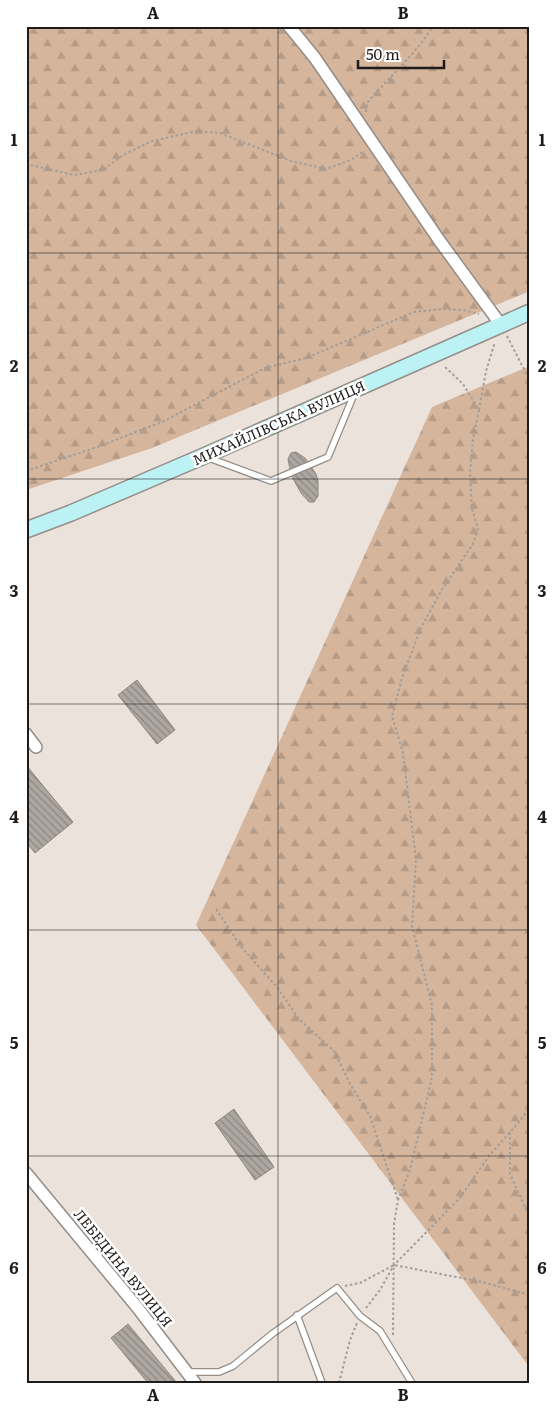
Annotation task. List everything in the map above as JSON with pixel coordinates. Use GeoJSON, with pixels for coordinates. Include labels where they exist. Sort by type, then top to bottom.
{"type":"FeatureCollection","features":[{"type":"Feature","properties":{"kind":"main road","name":"МИХАЙЛІВСЬКА ВУЛИЦЯ"},"geometry":{"type":"LineString","coordinates":[[26,530],[204,456],[433,355],[498,322],[530,312]]}},
{"type":"Feature","properties":{"kind":"street"},"geometry":{"type":"LineString","coordinates":[[289,26],[315,58],[439,240],[498,322]]}},
{"type":"Feature","properties":{"kind":"street"},"geometry":{"type":"LineString","coordinates":[[26,734],[36,747]]}},
{"type":"Feature","properties":{"kind":"street","name":"ЛЕБЕДИНА ВУЛИЦЯ"},"geometry":{"type":"LineString","coordinates":[[26,1173],[137,1308],[195,1383]]}},
{"type":"Feature","properties":{"kind":"lane"},"geometry":{"type":"LineString","coordinates":[[204,456],[271,482],[328,457],[356,388]]}},
{"type":"Feature","properties":{"kind":"lane"},"geometry":{"type":"LineString","coordinates":[[187,1372],[219,1372],[233,1366],[297,1315],[337,1288],[360,1316],[380,1331],[412,1383]]}},
{"type":"Feature","properties":{"kind":"lane"},"geometry":{"type":"LineString","coordinates":[[297,1315],[322,1383]]}},
{"type":"Feature","properties":{"kind":"path"},"geometry":{"type":"LineString","coordinates":[[366,132],[366,102],[422,44],[433,26]]}},
{"type":"Feature","properties":{"kind":"path"},"geometry":{"type":"LineString","coordinates":[[26,164],[74,175],[102,170],[123,155],[152,141],[197,131],[220,133],[291,161],[326,169],[351,160],[374,143]]}},
{"type":"Feature","properties":{"kind":"path"},"geometry":{"type":"LineString","coordinates":[[26,471],[100,446],[164,421],[265,368],[306,358],[414,312],[442,309],[463,310],[498,322],[530,381]]}},
{"type":"Feature","properties":{"kind":"path"},"geometry":{"type":"LineString","coordinates":[[394,1354],[392,1325],[394,1224],[398,1200],[410,1170],[432,1077],[432,1005],[412,926],[416,860],[403,753],[392,716],[402,678],[420,630],[441,591],[474,544],[478,529],[472,509],[470,472],[473,439],[498,322]]}},
{"type":"Feature","properties":{"kind":"path"},"geometry":{"type":"LineString","coordinates":[[433,355],[463,384],[479,410]]}},
{"type":"Feature","properties":{"kind":"path"},"geometry":{"type":"LineString","coordinates":[[216,908],[242,948],[276,987],[299,1019],[334,1051],[350,1084],[370,1116],[398,1200]]}},
{"type":"Feature","properties":{"kind":"path"},"geometry":{"type":"LineString","coordinates":[[337,1288],[360,1283],[394,1265],[458,1199],[488,1156],[530,1107]]}},
{"type":"Feature","properties":{"kind":"path"},"geometry":{"type":"LineString","coordinates":[[510,1132],[510,1174],[530,1218]]}},
{"type":"Feature","properties":{"kind":"path"},"geometry":{"type":"LineString","coordinates":[[394,1265],[482,1282],[530,1295]]}},
{"type":"Feature","properties":{"kind":"green space"},"geometry":{"type":"Polygon","coordinates":[[[26,26],[530,26],[530,291],[152,448],[26,490],[26,26]]]}},
{"type":"Feature","properties":{"kind":"green space"},"geometry":{"type":"Polygon","coordinates":[[[530,366],[530,1368],[196,925],[432,407],[530,366]]]}},
{"type":"Feature","properties":{"kind":"building"},"geometry":{"type":"Polygon","coordinates":[[[296,452],[305,458],[316,474],[318,496],[314,502],[309,502],[301,493],[291,475],[288,459],[291,453],[296,452]]]}},
{"type":"Feature","properties":{"kind":"building"},"geometry":{"type":"Polygon","coordinates":[[[137,680],[175,730],[157,744],[118,695],[137,680]]]}},
{"type":"Feature","properties":{"kind":"building"},"geometry":{"type":"Polygon","coordinates":[[[26,765],[73,822],[35,853],[26,842],[26,765]]]}},
{"type":"Feature","properties":{"kind":"building"},"geometry":{"type":"Polygon","coordinates":[[[234,1109],[274,1167],[255,1180],[215,1123],[234,1109]]]}},
{"type":"Feature","properties":{"kind":"building"},"geometry":{"type":"Polygon","coordinates":[[[128,1324],[177,1383],[148,1383],[111,1338],[128,1324]]]}}]}
